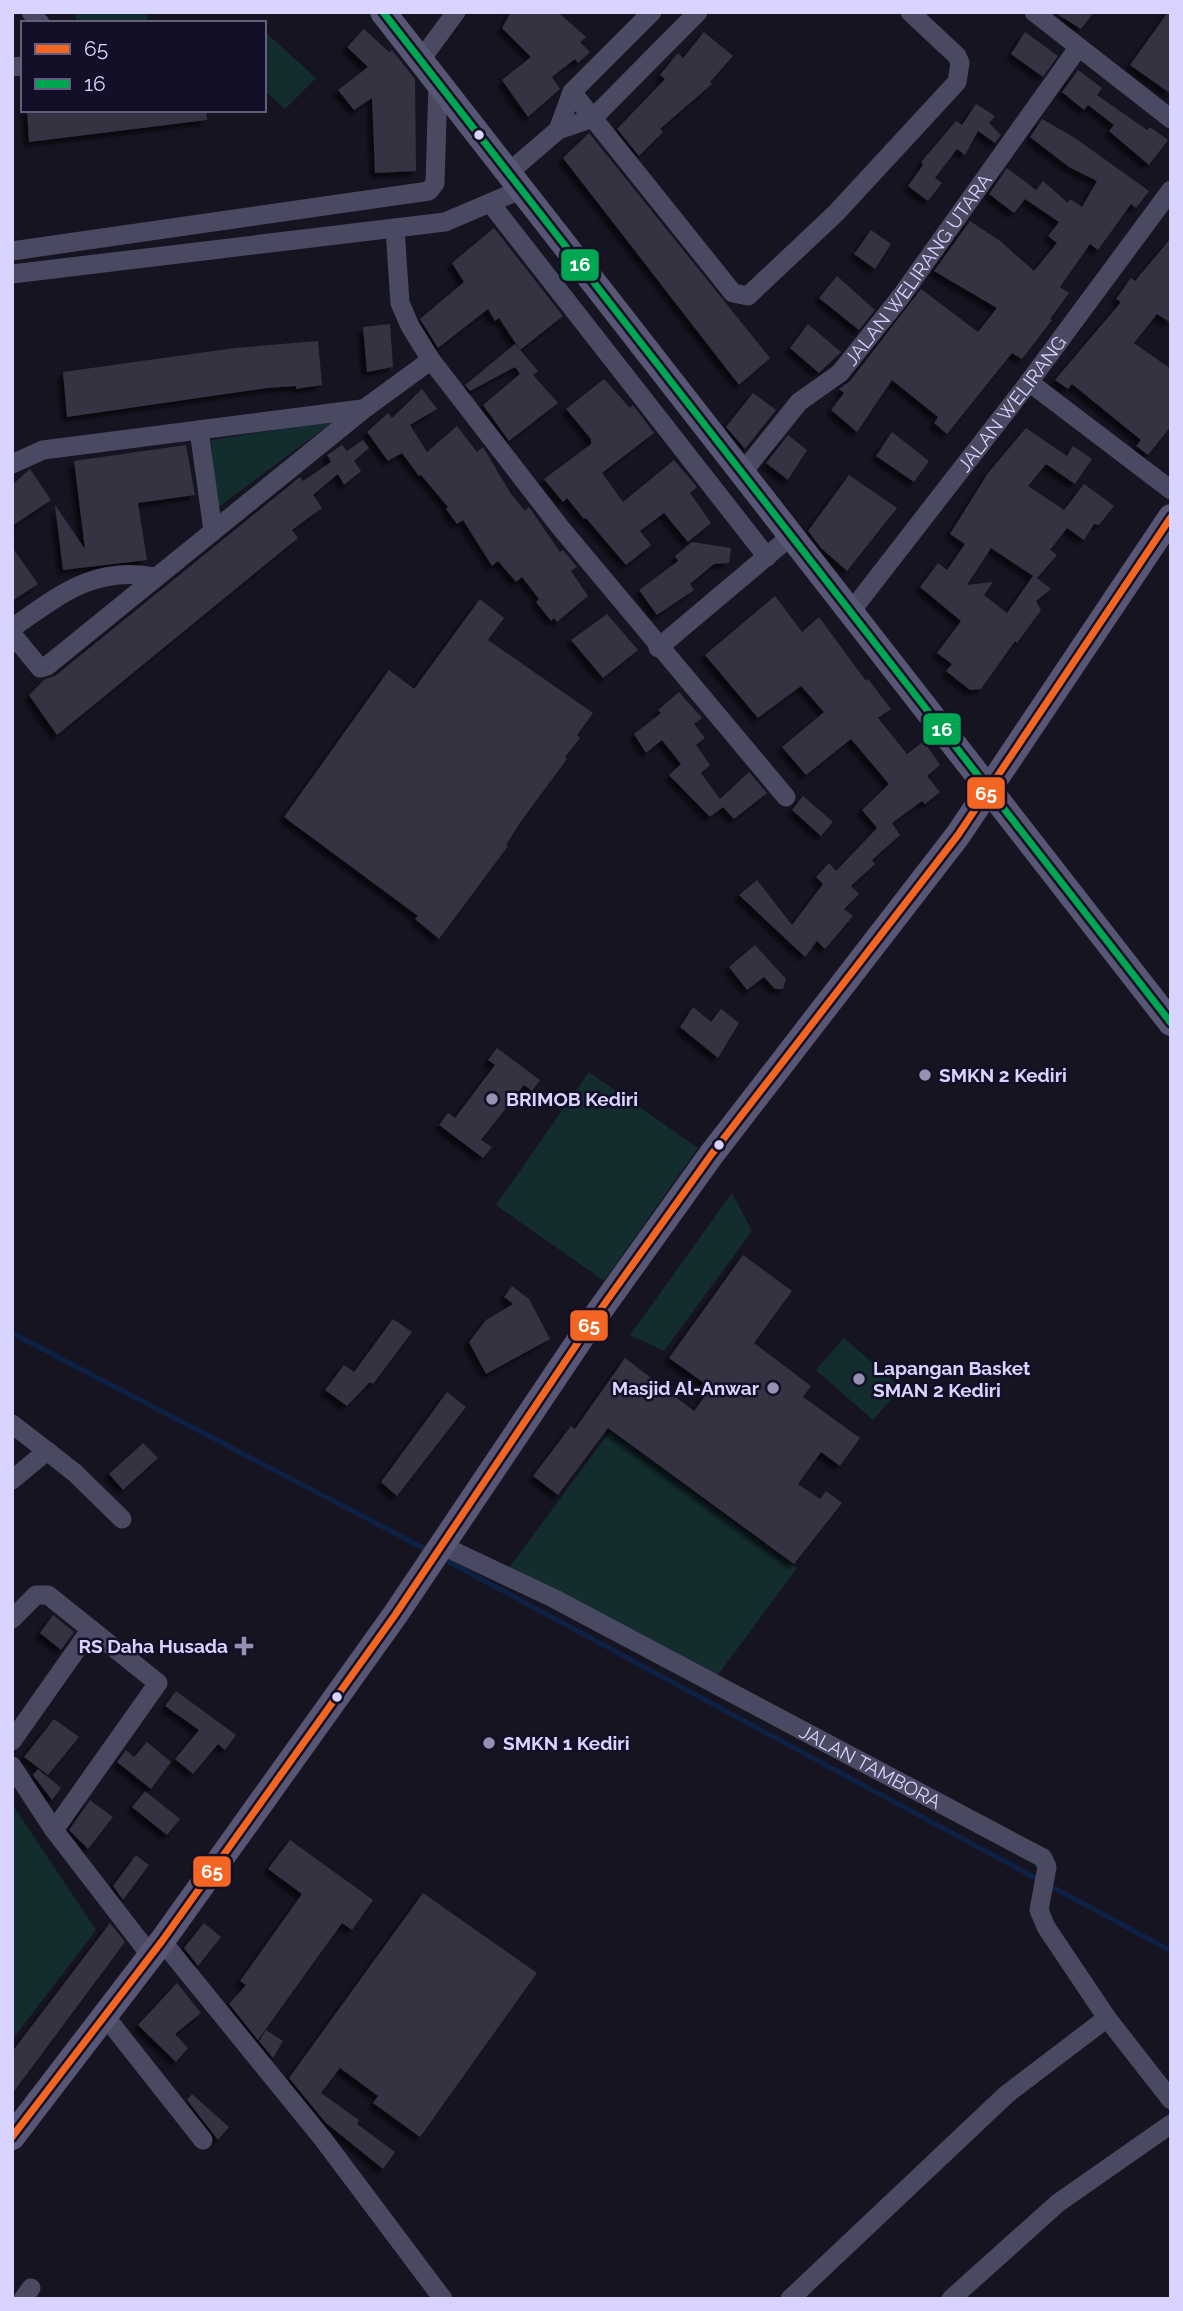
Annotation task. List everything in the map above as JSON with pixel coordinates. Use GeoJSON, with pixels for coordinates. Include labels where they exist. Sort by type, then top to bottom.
{"type":"FeatureCollection","features":[{"type":"Feature","properties":{"kind":"main road"},"geometry":{"type":"LineString","coordinates":[[383,12],[849,614],[990,788],[1171,1023]]}},
{"type":"Feature","properties":{"kind":"main road"},"geometry":{"type":"LineString","coordinates":[[12,2137],[156,1948],[438,1554],[593,1320],[711,1155],[958,835],[1171,517]]}},
{"type":"Feature","properties":{"kind":"street"},"geometry":{"type":"LineString","coordinates":[[420,61],[456,12]]}},
{"type":"Feature","properties":{"kind":"street"},"geometry":{"type":"LineString","coordinates":[[12,274],[445,222],[491,204],[558,131],[572,92],[652,12]]}},
{"type":"Feature","properties":{"kind":"street"},"geometry":{"type":"LineString","coordinates":[[558,131],[593,118],[698,12]]}},
{"type":"Feature","properties":{"kind":"street"},"geometry":{"type":"LineString","coordinates":[[572,92],[733,293],[740,297],[748,296],[836,213],[957,82],[960,63],[957,56],[910,12]]}},
{"type":"Feature","properties":{"kind":"street"},"geometry":{"type":"LineString","coordinates":[[1034,12],[1171,119]]}},
{"type":"Feature","properties":{"kind":"street","name":"JALAN WELIRANG UTARA"},"geometry":{"type":"LineString","coordinates":[[742,473],[799,402],[840,373],[890,310],[1078,48]]}},
{"type":"Feature","properties":{"kind":"street"},"geometry":{"type":"LineString","coordinates":[[12,251],[423,194],[432,188],[438,85]]}},
{"type":"Feature","properties":{"kind":"street","name":"JALAN WELIRANG"},"geometry":{"type":"LineString","coordinates":[[849,614],[1029,382],[1171,190]]}},
{"type":"Feature","properties":{"kind":"street"},"geometry":{"type":"LineString","coordinates":[[491,204],[767,557]]}},
{"type":"Feature","properties":{"kind":"street"},"geometry":{"type":"LineString","coordinates":[[326,208],[331,235]]}},
{"type":"Feature","properties":{"kind":"street"},"geometry":{"type":"LineString","coordinates":[[395,228],[400,303],[432,359],[560,527],[658,648],[786,797]]}},
{"type":"Feature","properties":{"kind":"street"},"geometry":{"type":"LineString","coordinates":[[12,634],[40,668],[47,666],[364,409],[432,359]]}},
{"type":"Feature","properties":{"kind":"street"},"geometry":{"type":"LineString","coordinates":[[1029,382],[1171,490]]}},
{"type":"Feature","properties":{"kind":"street"},"geometry":{"type":"LineString","coordinates":[[12,464],[43,450],[364,409]]}},
{"type":"Feature","properties":{"kind":"street"},"geometry":{"type":"LineString","coordinates":[[199,430],[213,531]]}},
{"type":"Feature","properties":{"kind":"street"},"geometry":{"type":"LineString","coordinates":[[658,648],[791,536]]}},
{"type":"Feature","properties":{"kind":"street"},"geometry":{"type":"LineString","coordinates":[[12,628],[69,589],[94,580],[132,572],[156,577]]}},
{"type":"Feature","properties":{"kind":"street"},"geometry":{"type":"LineString","coordinates":[[12,1424],[75,1473],[122,1519]]}},
{"type":"Feature","properties":{"kind":"street"},"geometry":{"type":"LineString","coordinates":[[12,1480],[47,1451]]}},
{"type":"Feature","properties":{"kind":"street","name":"JALAN TAMBORA"},"geometry":{"type":"LineString","coordinates":[[438,1554],[553,1598],[1043,1858],[1047,1864],[1039,1910],[1043,1921],[1107,2018],[1171,2100]]}},
{"type":"Feature","properties":{"kind":"street"},"geometry":{"type":"LineString","coordinates":[[12,1619],[36,1595],[48,1595],[158,1683],[54,1830]]}},
{"type":"Feature","properties":{"kind":"street"},"geometry":{"type":"LineString","coordinates":[[12,1741],[91,1629]]}},
{"type":"Feature","properties":{"kind":"street"},"geometry":{"type":"LineString","coordinates":[[12,1766],[54,1830],[156,1948],[201,1985],[323,2138],[443,2299]]}},
{"type":"Feature","properties":{"kind":"street"},"geometry":{"type":"LineString","coordinates":[[105,2016],[203,2140]]}},
{"type":"Feature","properties":{"kind":"street"},"geometry":{"type":"LineString","coordinates":[[790,2299],[1014,2088],[1107,2018]]}},
{"type":"Feature","properties":{"kind":"street"},"geometry":{"type":"LineString","coordinates":[[951,2299],[1058,2203],[1171,2124]]}},
{"type":"Feature","properties":{"kind":"green space"},"geometry":{"type":"Polygon","coordinates":[[[75,12],[147,12],[148,21],[77,21],[75,12]]]}},
{"type":"Feature","properties":{"kind":"green space"},"geometry":{"type":"Polygon","coordinates":[[[266,33],[316,78],[285,109],[266,92],[266,33]]]}},
{"type":"Feature","properties":{"kind":"green space"},"geometry":{"type":"Polygon","coordinates":[[[334,421],[217,508],[211,440],[334,421]]]}},
{"type":"Feature","properties":{"kind":"green space"},"geometry":{"type":"Polygon","coordinates":[[[589,1072],[698,1148],[604,1281],[496,1205],[589,1072]]]}},
{"type":"Feature","properties":{"kind":"green space"},"geometry":{"type":"Polygon","coordinates":[[[732,1193],[752,1231],[664,1351],[630,1335],[732,1193]]]}},
{"type":"Feature","properties":{"kind":"green space","name":"Lapangan Basket SMAN 2 Kediri"},"geometry":{"type":"Polygon","coordinates":[[[844,1338],[901,1388],[873,1420],[816,1370],[844,1338]]]}},
{"type":"Feature","properties":{"kind":"green space"},"geometry":{"type":"Polygon","coordinates":[[[610,1431],[797,1568],[715,1679],[508,1569],[610,1431]]]}},
{"type":"Feature","properties":{"kind":"green space"},"geometry":{"type":"Polygon","coordinates":[[[12,1804],[96,1930],[12,2040],[12,1804]]]}},
{"type":"Feature","properties":{"kind":"building"},"geometry":{"type":"Polygon","coordinates":[[[511,12],[558,12],[586,37],[580,42],[590,52],[578,63],[575,59],[552,77],[560,89],[528,117],[502,80],[531,57],[502,28],[511,12]]]}},
{"type":"Feature","properties":{"kind":"building"},"geometry":{"type":"Polygon","coordinates":[[[1054,12],[1094,12],[1081,29],[1054,12]]]}},
{"type":"Feature","properties":{"kind":"building"},"geometry":{"type":"Polygon","coordinates":[[[1168,12],[1171,12],[1171,94],[1130,65],[1168,12]]]}},
{"type":"Feature","properties":{"kind":"building"},"geometry":{"type":"Polygon","coordinates":[[[364,29],[389,52],[392,50],[415,79],[416,171],[375,173],[372,98],[354,110],[338,90],[368,67],[347,47],[364,29]]]}},
{"type":"Feature","properties":{"kind":"building"},"geometry":{"type":"Polygon","coordinates":[[[704,32],[733,56],[710,82],[712,84],[660,129],[663,132],[639,156],[617,129],[665,79],[660,75],[678,53],[683,58],[704,32]]]}},
{"type":"Feature","properties":{"kind":"building"},"geometry":{"type":"Polygon","coordinates":[[[1025,32],[1058,56],[1043,77],[1011,54],[1025,32]]]}},
{"type":"Feature","properties":{"kind":"building"},"geometry":{"type":"Polygon","coordinates":[[[1078,70],[1102,88],[1097,95],[1147,130],[1150,127],[1168,140],[1149,165],[1109,131],[1114,125],[1088,105],[1084,110],[1062,92],[1078,70]]]}},
{"type":"Feature","properties":{"kind":"building"},"geometry":{"type":"Polygon","coordinates":[[[976,104],[995,116],[989,123],[1001,135],[995,143],[978,131],[965,155],[957,149],[935,178],[942,183],[928,201],[908,186],[923,165],[921,162],[956,121],[962,125],[976,104]]]}},
{"type":"Feature","properties":{"kind":"building"},"geometry":{"type":"Polygon","coordinates":[[[27,112],[206,112],[207,120],[29,142],[27,112]]]}},
{"type":"Feature","properties":{"kind":"building"},"geometry":{"type":"Polygon","coordinates":[[[1042,119],[1075,138],[1149,191],[1136,208],[1131,204],[1098,250],[1090,244],[1060,287],[1069,293],[1050,319],[1052,320],[1022,359],[1012,353],[947,434],[934,423],[938,417],[892,380],[857,432],[831,410],[844,393],[839,389],[850,381],[921,289],[978,332],[997,308],[934,271],[970,221],[1000,241],[1034,271],[1057,243],[1048,236],[1059,222],[1025,199],[1014,213],[989,194],[1007,168],[1036,190],[1043,181],[1068,203],[1070,199],[1082,207],[1097,181],[1069,167],[1030,137],[1042,119]]]}},
{"type":"Feature","properties":{"kind":"building"},"geometry":{"type":"Polygon","coordinates":[[[589,133],[770,358],[739,385],[563,158],[589,133]]]}},
{"type":"Feature","properties":{"kind":"building"},"geometry":{"type":"Polygon","coordinates":[[[494,228],[563,316],[520,350],[499,318],[495,321],[488,309],[438,348],[420,319],[464,282],[452,263],[494,228]]]}},
{"type":"Feature","properties":{"kind":"building"},"geometry":{"type":"Polygon","coordinates":[[[871,230],[891,244],[875,269],[854,254],[871,230]]]}},
{"type":"Feature","properties":{"kind":"building"},"geometry":{"type":"Polygon","coordinates":[[[1171,238],[1171,323],[1157,314],[1134,343],[1171,369],[1171,426],[1148,455],[1136,446],[1141,440],[1072,384],[1068,389],[1055,380],[1121,302],[1116,299],[1131,278],[1135,281],[1171,238]]]}},
{"type":"Feature","properties":{"kind":"building"},"geometry":{"type":"Polygon","coordinates":[[[837,276],[875,310],[859,330],[819,298],[837,276]]]}},
{"type":"Feature","properties":{"kind":"building"},"geometry":{"type":"Polygon","coordinates":[[[390,324],[393,367],[367,372],[363,327],[390,324]]]}},
{"type":"Feature","properties":{"kind":"building"},"geometry":{"type":"Polygon","coordinates":[[[808,324],[841,352],[819,373],[790,348],[808,324]]]}},
{"type":"Feature","properties":{"kind":"building"},"geometry":{"type":"Polygon","coordinates":[[[318,341],[322,385],[296,389],[296,386],[267,388],[67,417],[63,372],[235,348],[318,341]]]}},
{"type":"Feature","properties":{"kind":"building"},"geometry":{"type":"Polygon","coordinates":[[[515,344],[538,371],[533,375],[558,403],[509,441],[483,405],[520,374],[515,367],[470,391],[465,385],[515,344]]]}},
{"type":"Feature","properties":{"kind":"building"},"geometry":{"type":"Polygon","coordinates":[[[604,379],[630,408],[633,405],[654,433],[602,473],[623,502],[674,460],[697,487],[690,493],[711,523],[688,542],[664,513],[640,531],[651,545],[626,565],[567,498],[563,502],[544,479],[591,444],[591,439],[566,409],[604,379]]]}},
{"type":"Feature","properties":{"kind":"building"},"geometry":{"type":"Polygon","coordinates":[[[422,389],[437,409],[410,425],[427,452],[457,426],[477,452],[483,447],[511,494],[525,511],[529,507],[560,552],[563,550],[577,567],[571,571],[588,596],[557,622],[554,618],[551,621],[536,602],[539,599],[522,577],[516,582],[498,561],[492,566],[463,520],[457,524],[446,509],[448,507],[402,453],[388,461],[367,432],[388,413],[392,418],[422,389]]]}},
{"type":"Feature","properties":{"kind":"building"},"geometry":{"type":"Polygon","coordinates":[[[753,393],[776,410],[745,449],[726,427],[753,393]]]}},
{"type":"Feature","properties":{"kind":"building"},"geometry":{"type":"Polygon","coordinates":[[[1026,428],[1067,456],[1073,446],[1092,459],[1075,484],[1046,464],[1028,486],[1064,510],[1084,484],[1114,506],[1099,525],[1094,524],[1084,540],[1067,528],[1050,550],[1057,555],[1037,578],[1051,589],[1036,601],[1041,610],[981,689],[970,690],[946,671],[952,664],[937,653],[961,621],[920,587],[938,563],[947,570],[965,544],[950,534],[988,473],[1026,428]],[[991,548],[967,585],[993,582],[984,595],[1007,613],[1033,576],[991,548]]]}},
{"type":"Feature","properties":{"kind":"building"},"geometry":{"type":"Polygon","coordinates":[[[892,432],[929,461],[914,482],[876,456],[892,432]]]}},
{"type":"Feature","properties":{"kind":"building"},"geometry":{"type":"Polygon","coordinates":[[[788,435],[807,450],[788,480],[766,463],[788,435]]]}},
{"type":"Feature","properties":{"kind":"building"},"geometry":{"type":"Polygon","coordinates":[[[363,440],[369,448],[354,461],[361,471],[344,485],[338,474],[313,495],[322,508],[292,530],[298,538],[57,735],[29,695],[45,679],[55,676],[300,477],[303,481],[331,462],[327,455],[342,445],[347,451],[363,440]]]}},
{"type":"Feature","properties":{"kind":"building"},"geometry":{"type":"Polygon","coordinates":[[[186,445],[195,495],[138,503],[147,560],[63,570],[55,505],[85,549],[74,461],[186,445]]]}},
{"type":"Feature","properties":{"kind":"building"},"geometry":{"type":"Polygon","coordinates":[[[30,469],[51,500],[12,526],[12,485],[30,469]]]}},
{"type":"Feature","properties":{"kind":"building"},"geometry":{"type":"Polygon","coordinates":[[[849,475],[897,508],[847,571],[821,548],[808,531],[849,475]]]}},
{"type":"Feature","properties":{"kind":"building"},"geometry":{"type":"Polygon","coordinates":[[[692,542],[731,548],[729,563],[714,564],[690,584],[694,590],[657,615],[639,590],[678,561],[675,556],[692,542]]]}},
{"type":"Feature","properties":{"kind":"building"},"geometry":{"type":"Polygon","coordinates":[[[12,547],[38,584],[12,601],[12,547]]]}},
{"type":"Feature","properties":{"kind":"building"},"geometry":{"type":"Polygon","coordinates":[[[775,596],[802,632],[819,617],[866,681],[868,679],[891,709],[878,718],[907,754],[924,741],[940,765],[927,776],[940,792],[925,804],[922,801],[892,823],[900,835],[872,860],[875,864],[851,886],[859,894],[844,909],[853,916],[825,949],[817,941],[805,957],[739,895],[757,880],[792,925],[823,884],[816,877],[829,863],[836,871],[877,828],[862,810],[889,784],[851,739],[806,775],[782,747],[824,712],[801,686],[758,718],[705,655],[775,596]]]}},
{"type":"Feature","properties":{"kind":"building"},"geometry":{"type":"Polygon","coordinates":[[[480,599],[504,618],[488,640],[593,713],[577,735],[580,738],[565,757],[567,759],[519,824],[506,845],[508,846],[439,939],[415,919],[418,916],[284,817],[389,670],[414,689],[480,599]]]}},
{"type":"Feature","properties":{"kind":"building"},"geometry":{"type":"Polygon","coordinates":[[[607,614],[638,650],[603,678],[571,640],[607,614]]]}},
{"type":"Feature","properties":{"kind":"building"},"geometry":{"type":"Polygon","coordinates":[[[679,692],[702,718],[694,724],[705,738],[696,745],[710,765],[701,773],[720,799],[749,772],[767,793],[734,819],[723,807],[710,817],[669,775],[681,764],[662,740],[646,753],[634,734],[661,713],[658,710],[679,692]]]}},
{"type":"Feature","properties":{"kind":"building"},"geometry":{"type":"Polygon","coordinates":[[[803,796],[833,822],[821,836],[792,810],[803,796]]]}},
{"type":"Feature","properties":{"kind":"building"},"geometry":{"type":"Polygon","coordinates":[[[755,945],[786,979],[783,989],[775,989],[764,977],[747,990],[729,967],[755,945]]]}},
{"type":"Feature","properties":{"kind":"building"},"geometry":{"type":"Polygon","coordinates":[[[693,1007],[711,1022],[721,1009],[739,1023],[718,1058],[680,1027],[693,1007]]]}},
{"type":"Feature","properties":{"kind":"building","name":"BRIMOB Kediri"},"geometry":{"type":"Polygon","coordinates":[[[497,1048],[540,1080],[532,1091],[524,1085],[481,1140],[492,1147],[483,1158],[439,1125],[448,1113],[455,1118],[495,1065],[488,1060],[497,1048]]]}},
{"type":"Feature","properties":{"kind":"building"},"geometry":{"type":"Polygon","coordinates":[[[743,1255],[792,1291],[754,1343],[811,1386],[803,1397],[860,1438],[840,1466],[821,1452],[798,1484],[820,1499],[826,1491],[842,1503],[794,1564],[608,1428],[558,1495],[533,1476],[571,1426],[575,1429],[625,1358],[694,1411],[711,1388],[669,1358],[743,1255]]]}},
{"type":"Feature","properties":{"kind":"building"},"geometry":{"type":"Polygon","coordinates":[[[512,1286],[529,1299],[550,1339],[486,1374],[469,1342],[486,1320],[513,1304],[504,1297],[512,1286]]]}},
{"type":"Feature","properties":{"kind":"building"},"geometry":{"type":"Polygon","coordinates":[[[393,1319],[412,1332],[373,1384],[370,1382],[347,1406],[325,1390],[344,1365],[354,1372],[393,1319]]]}},
{"type":"Feature","properties":{"kind":"building"},"geometry":{"type":"Polygon","coordinates":[[[447,1392],[466,1407],[397,1496],[381,1482],[447,1392]]]}},
{"type":"Feature","properties":{"kind":"building"},"geometry":{"type":"Polygon","coordinates":[[[143,1443],[158,1458],[123,1490],[109,1474],[143,1443]]]}},
{"type":"Feature","properties":{"kind":"building"},"geometry":{"type":"Polygon","coordinates":[[[53,1615],[74,1632],[61,1650],[40,1633],[53,1615]]]}},
{"type":"Feature","properties":{"kind":"building"},"geometry":{"type":"Polygon","coordinates":[[[176,1691],[236,1735],[225,1750],[218,1744],[193,1774],[175,1759],[199,1730],[165,1706],[176,1691]]]}},
{"type":"Feature","properties":{"kind":"building"},"geometry":{"type":"Polygon","coordinates":[[[54,1719],[79,1737],[48,1775],[24,1757],[54,1719]]]}},
{"type":"Feature","properties":{"kind":"building"},"geometry":{"type":"Polygon","coordinates":[[[147,1742],[171,1762],[151,1789],[117,1762],[126,1750],[134,1757],[147,1742]]]}},
{"type":"Feature","properties":{"kind":"building"},"geometry":{"type":"Polygon","coordinates":[[[38,1769],[61,1788],[52,1800],[33,1775],[38,1769]]]}},
{"type":"Feature","properties":{"kind":"building"},"geometry":{"type":"Polygon","coordinates":[[[145,1791],[180,1819],[167,1835],[132,1807],[145,1791]]]}},
{"type":"Feature","properties":{"kind":"building"},"geometry":{"type":"Polygon","coordinates":[[[90,1800],[113,1817],[88,1849],[69,1830],[90,1800]]]}},
{"type":"Feature","properties":{"kind":"building"},"geometry":{"type":"Polygon","coordinates":[[[290,1840],[373,1900],[352,1930],[342,1923],[258,2040],[229,2004],[246,1985],[240,1981],[302,1894],[268,1869],[290,1840]]]}},
{"type":"Feature","properties":{"kind":"building"},"geometry":{"type":"Polygon","coordinates":[[[136,1855],[149,1865],[123,1900],[113,1886],[136,1855]]]}},
{"type":"Feature","properties":{"kind":"building"},"geometry":{"type":"Polygon","coordinates":[[[423,1893],[537,1973],[420,2137],[373,2103],[378,2096],[340,2068],[321,2093],[359,2120],[357,2124],[395,2152],[383,2169],[326,2123],[289,2078],[423,1893]]]}},
{"type":"Feature","properties":{"kind":"building"},"geometry":{"type":"Polygon","coordinates":[[[110,1923],[125,1942],[12,2094],[12,2052],[110,1923]]]}},
{"type":"Feature","properties":{"kind":"building"},"geometry":{"type":"Polygon","coordinates":[[[204,1923],[221,1937],[198,1966],[184,1948],[204,1923]]]}},
{"type":"Feature","properties":{"kind":"building"},"geometry":{"type":"Polygon","coordinates":[[[177,1983],[201,2013],[175,2034],[188,2048],[176,2062],[138,2025],[177,1983]]]}},
{"type":"Feature","properties":{"kind":"building"},"geometry":{"type":"Polygon","coordinates":[[[266,2030],[283,2041],[273,2058],[259,2041],[266,2030]]]}},
{"type":"Feature","properties":{"kind":"building"},"geometry":{"type":"Polygon","coordinates":[[[192,2094],[229,2127],[218,2140],[187,2100],[192,2094]]]}},
{"type":"Feature","properties":{"kind":"waterway"},"geometry":{"type":"LineString","coordinates":[[12,1333],[429,1551]]}},
{"type":"Feature","properties":{"kind":"waterway"},"geometry":{"type":"LineString","coordinates":[[444,1559],[1039,1880]]}},
{"type":"Feature","properties":{"kind":"waterway"},"geometry":{"type":"LineString","coordinates":[[1047,1884],[1171,1951]]}},
{"type":"Feature","properties":{"kind":"transit line","name":"16"},"geometry":{"type":"LineString","coordinates":[[383,12],[1171,1023]]}},
{"type":"Feature","properties":{"kind":"transit line","name":"65"},"geometry":{"type":"LineString","coordinates":[[12,2137],[162,1941],[395,1615],[593,1320],[711,1155],[958,835],[1171,517]]}},
{"type":"Feature","properties":{"kind":"place","name":"SMKN 2 Kediri"},"geometry":{"type":"Point","coordinates":[925,1075]}},
{"type":"Feature","properties":{"kind":"place","name":"BRIMOB Kediri"},"geometry":{"type":"Point","coordinates":[492,1099]}},
{"type":"Feature","properties":{"kind":"place","name":"Lapangan Basket SMAN 2 Kediri"},"geometry":{"type":"Point","coordinates":[859,1379]}},
{"type":"Feature","properties":{"kind":"place","name":"Masjid Al-Anwar"},"geometry":{"type":"Point","coordinates":[773,1388]}},
{"type":"Feature","properties":{"kind":"place","name":"RS Daha Husada"},"geometry":{"type":"Point","coordinates":[244,1646]}},
{"type":"Feature","properties":{"kind":"place","name":"SMKN 1 Kediri"},"geometry":{"type":"Point","coordinates":[489,1743]}}]}
